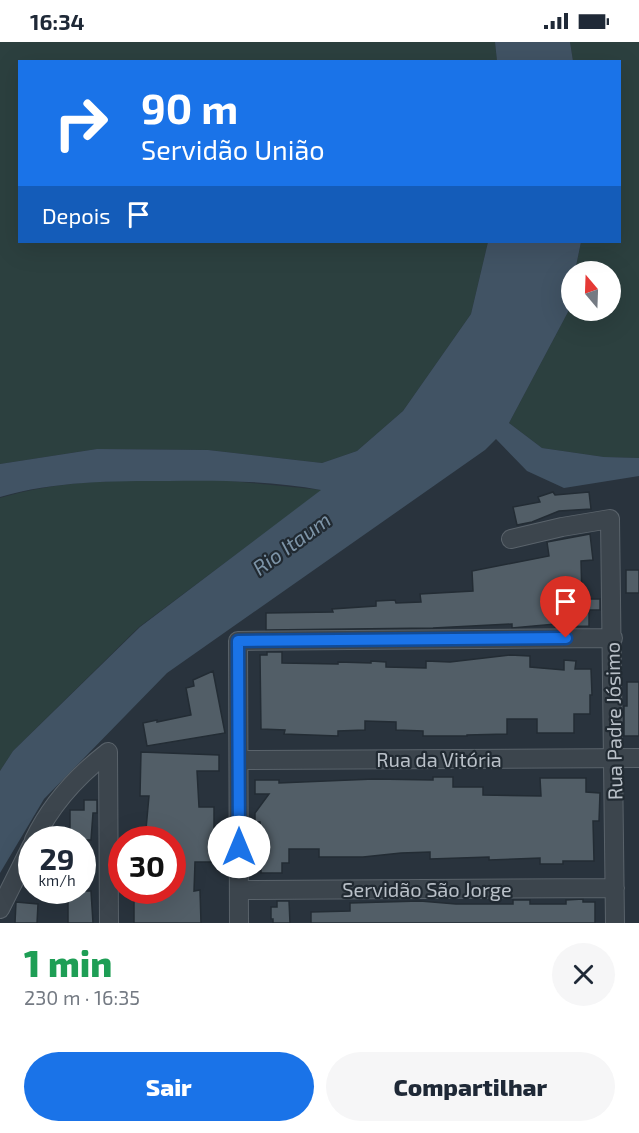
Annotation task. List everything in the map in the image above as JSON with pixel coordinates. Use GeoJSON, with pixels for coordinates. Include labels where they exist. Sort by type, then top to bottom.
{"type":"FeatureCollection","features":[{"type":"Feature","properties":{"kind":"street","name":"Rua Padre Jósimo"},"geometry":{"type":"LineString","coordinates":[[511,539],[610,519],[615,923]]}},
{"type":"Feature","properties":{"kind":"street"},"geometry":{"type":"LineString","coordinates":[[239,923],[238,641],[613,638]]}},
{"type":"Feature","properties":{"kind":"street"},"geometry":{"type":"LineString","coordinates":[[43,826],[67,789],[84,770],[108,752],[109,923]]}},
{"type":"Feature","properties":{"kind":"street","name":"Rua da Vitória"},"geometry":{"type":"LineString","coordinates":[[238,760],[639,758]]}},
{"type":"Feature","properties":{"kind":"street"},"geometry":{"type":"LineString","coordinates":[[0,909],[18,873]]}},
{"type":"Feature","properties":{"kind":"street","name":"Servidão São Jorge"},"geometry":{"type":"LineString","coordinates":[[239,890],[615,888]]}},
{"type":"Feature","properties":{"kind":"green space"},"geometry":{"type":"Polygon","coordinates":[[[0,42],[495,42],[497,60],[18,60],[18,243],[488,243],[471,314],[403,411],[357,451],[322,463],[208,450],[97,449],[0,464],[0,42]]]}},
{"type":"Feature","properties":{"kind":"green space"},"geometry":{"type":"Polygon","coordinates":[[[570,42],[639,42],[639,458],[604,457],[542,448],[509,423],[563,321],[621,321],[621,261],[577,261],[581,243],[621,243],[621,60],[573,60],[570,42]]]}},
{"type":"Feature","properties":{"kind":"green space"},"geometry":{"type":"Polygon","coordinates":[[[221,480],[322,490],[139,627],[13,751],[0,771],[0,498],[54,486],[82,483],[221,480]]]}},
{"type":"Feature","properties":{"kind":"water"},"geometry":{"type":"Polygon","coordinates":[[[495,42],[570,42],[573,60],[497,60],[495,42]]]}},
{"type":"Feature","properties":{"kind":"water","name":"Rio Itaum"},"geometry":{"type":"Polygon","coordinates":[[[488,243],[581,243],[577,261],[561,261],[561,321],[563,321],[509,423],[542,448],[604,457],[639,458],[639,476],[564,488],[527,471],[496,439],[485,450],[167,673],[44,799],[28,826],[18,826],[18,843],[0,873],[0,771],[13,751],[140,627],[321,490],[245,482],[127,481],[62,485],[0,497],[0,464],[97,449],[208,450],[322,463],[357,451],[403,411],[471,314],[488,243]]]}},
{"type":"Feature","properties":{"kind":"building"},"geometry":{"type":"Polygon","coordinates":[[[553,492],[555,495],[589,492],[591,509],[559,511],[532,522],[517,525],[513,507],[540,502],[538,497],[553,492]]]}},
{"type":"Feature","properties":{"kind":"building"},"geometry":{"type":"Polygon","coordinates":[[[590,534],[593,560],[581,561],[582,599],[600,599],[600,610],[589,610],[589,626],[555,627],[555,624],[512,628],[512,624],[433,628],[266,630],[266,613],[333,612],[332,609],[376,606],[376,601],[421,602],[420,594],[473,591],[472,571],[549,556],[547,542],[590,534]]]}},
{"type":"Feature","properties":{"kind":"building"},"geometry":{"type":"Polygon","coordinates":[[[626,570],[639,570],[639,593],[626,593],[626,570]]]}},
{"type":"Feature","properties":{"kind":"building"},"geometry":{"type":"Polygon","coordinates":[[[267,652],[282,652],[282,663],[338,664],[338,662],[371,663],[371,661],[386,662],[386,667],[426,668],[426,661],[450,662],[510,655],[530,656],[530,667],[564,670],[564,660],[576,661],[575,669],[591,669],[590,714],[574,714],[574,733],[537,733],[537,719],[507,719],[507,734],[423,736],[423,731],[396,730],[396,722],[365,721],[365,730],[338,731],[338,736],[284,734],[285,730],[261,729],[260,655],[267,655],[267,652]]]}},
{"type":"Feature","properties":{"kind":"building"},"geometry":{"type":"Polygon","coordinates":[[[213,671],[225,733],[147,746],[143,723],[191,715],[186,688],[194,686],[193,680],[213,671]]]}},
{"type":"Feature","properties":{"kind":"building"},"geometry":{"type":"Polygon","coordinates":[[[627,682],[639,682],[639,736],[624,736],[627,682]]]}},
{"type":"Feature","properties":{"kind":"building"},"geometry":{"type":"Polygon","coordinates":[[[141,752],[219,755],[219,771],[197,771],[199,807],[214,807],[214,836],[218,836],[219,862],[195,862],[194,891],[200,890],[201,923],[134,923],[134,904],[186,904],[186,826],[146,826],[149,796],[140,796],[141,752]]]}},
{"type":"Feature","properties":{"kind":"building"},"geometry":{"type":"Polygon","coordinates":[[[433,777],[453,777],[453,787],[483,787],[483,795],[541,796],[540,778],[586,778],[586,792],[600,793],[599,821],[593,821],[594,861],[540,864],[540,858],[430,859],[430,852],[363,857],[319,857],[319,849],[289,849],[289,863],[282,863],[282,873],[261,873],[260,822],[255,822],[255,813],[269,794],[255,794],[255,780],[279,780],[279,783],[374,779],[433,780],[433,777]]]}},
{"type":"Feature","properties":{"kind":"building"},"geometry":{"type":"Polygon","coordinates":[[[84,800],[97,800],[97,813],[93,813],[92,826],[70,826],[70,810],[84,810],[84,800]]]}},
{"type":"Feature","properties":{"kind":"building"},"geometry":{"type":"Polygon","coordinates":[[[583,899],[583,902],[595,902],[595,923],[311,923],[311,912],[350,911],[350,903],[420,901],[456,904],[513,904],[513,900],[530,900],[530,904],[566,904],[566,900],[583,899]]]}},
{"type":"Feature","properties":{"kind":"building"},"geometry":{"type":"Polygon","coordinates":[[[277,901],[289,901],[290,923],[273,923],[271,907],[277,907],[277,901]]]}},
{"type":"Feature","properties":{"kind":"building"},"geometry":{"type":"Polygon","coordinates":[[[16,902],[18,904],[38,904],[37,923],[15,923],[16,902]]]}},
{"type":"Feature","properties":{"kind":"building"},"geometry":{"type":"Polygon","coordinates":[[[68,904],[92,904],[93,923],[68,923],[68,904]]]}},
{"type":"Feature","properties":{"kind":"route"},"geometry":{"type":"LineString","coordinates":[[239,847],[238,641],[566,638]]}}]}
